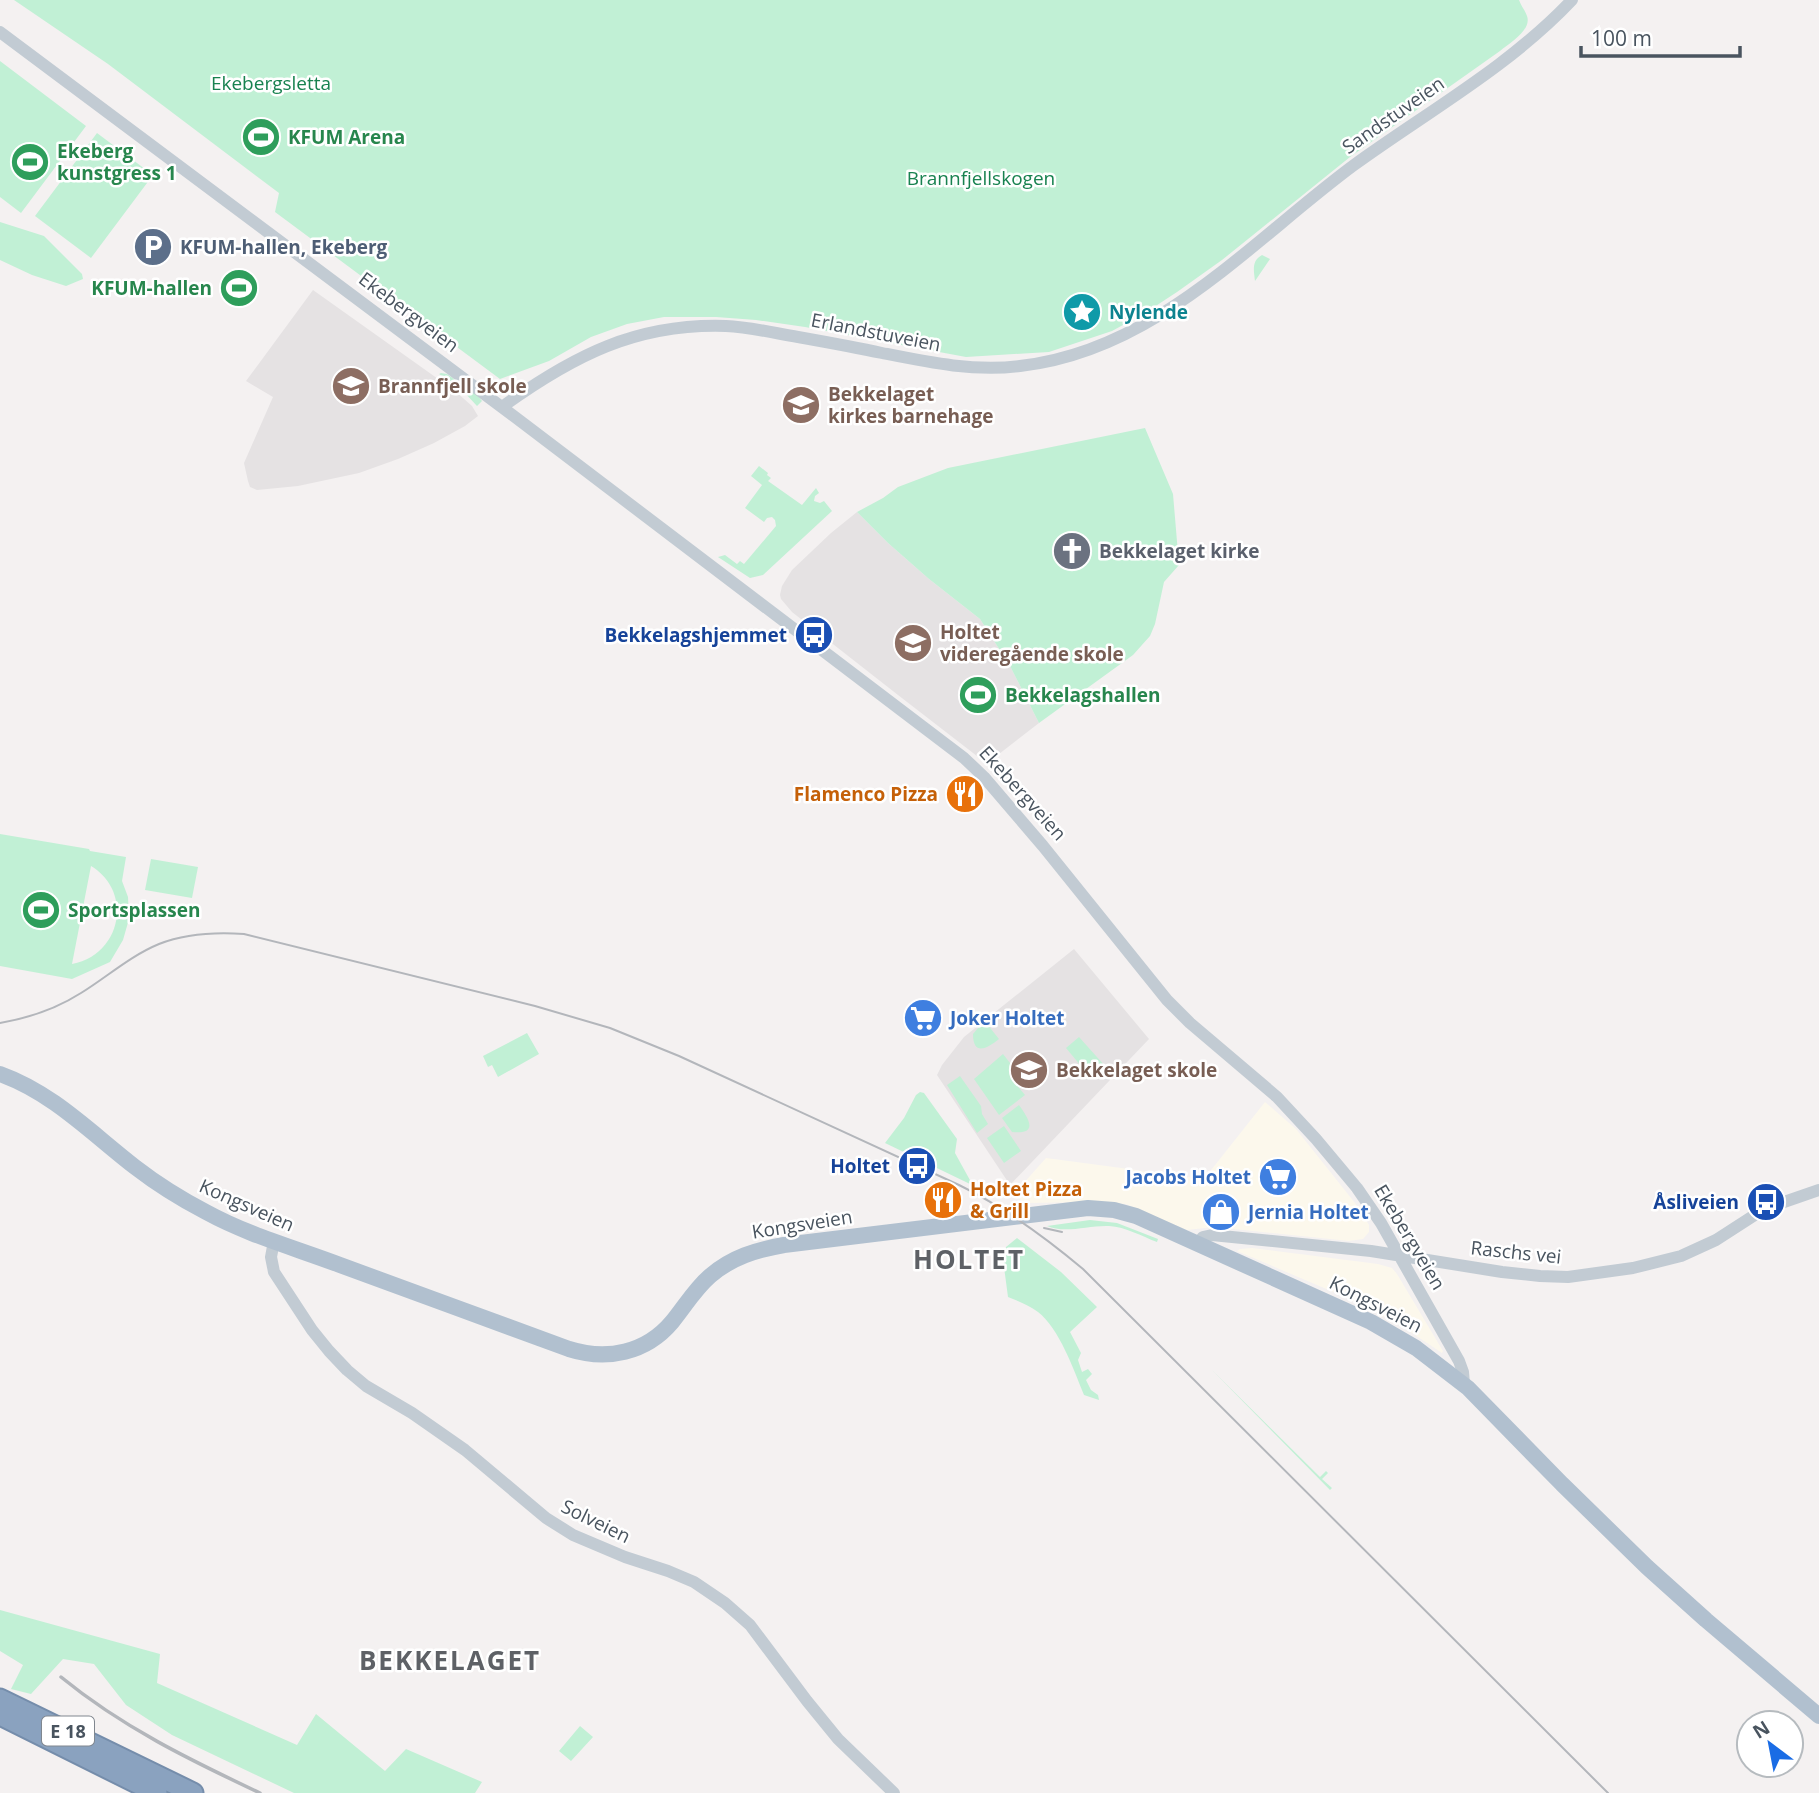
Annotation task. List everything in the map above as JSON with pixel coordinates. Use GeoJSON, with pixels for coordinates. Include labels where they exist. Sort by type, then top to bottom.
{"type":"FeatureCollection","features":[{"type":"Feature","properties":{"kind":"highway","name":"E 18"},"geometry":{"type":"LineString","coordinates":[[0,1699],[193,1793]]}},
{"type":"Feature","properties":{"kind":"highway","name":"E 18"},"geometry":{"type":"LineString","coordinates":[[0,1704],[19,1724]]}},
{"type":"Feature","properties":{"kind":"highway","name":"E 18"},"geometry":{"type":"LineString","coordinates":[[0,1715],[157,1793]]}},
{"type":"Feature","properties":{"kind":"highway","name":"E 18"},"geometry":{"type":"LineString","coordinates":[[80,1755],[86,1753],[136,1764]]}},
{"type":"Feature","properties":{"kind":"main road","name":"Kongsveien"},"geometry":{"type":"LineString","coordinates":[[0,1074],[57,1103],[135,1167],[179,1197],[216,1217],[274,1241],[587,1354],[626,1352],[651,1341],[668,1326],[700,1285],[719,1269],[741,1256],[770,1247],[1098,1208],[1136,1216],[1382,1327],[1426,1355],[1464,1384]]}},
{"type":"Feature","properties":{"kind":"main road","name":"Ekebergveien"},"geometry":{"type":"LineString","coordinates":[[1464,1384],[1647,1567],[1819,1716]]}},
{"type":"Feature","properties":{"kind":"street","name":"Sandstuveien"},"geometry":{"type":"LineString","coordinates":[[1235,261],[1353,167],[1519,48],[1547,26],[1572,0]]}},
{"type":"Feature","properties":{"kind":"street","name":"Ekebergveien"},"geometry":{"type":"LineString","coordinates":[[0,32],[502,407],[975,769],[1043,846],[1167,1000],[1264,1085],[1310,1132],[1373,1209],[1462,1366],[1464,1384]]}},
{"type":"Feature","properties":{"kind":"street","name":"Erlandstuveien"},"geometry":{"type":"LineString","coordinates":[[502,407],[588,353],[640,335],[689,327],[727,326],[759,330],[962,366],[1005,368],[1051,362],[1094,349],[1131,332],[1175,306],[1235,261]]}},
{"type":"Feature","properties":{"kind":"street","name":"Raschs vei"},"geometry":{"type":"LineString","coordinates":[[1197,1244],[1203,1237],[1212,1235],[1398,1255],[1540,1276],[1568,1277],[1651,1265],[1694,1251],[1764,1209],[1819,1190]]}},
{"type":"Feature","properties":{"kind":"street","name":"Solveien"},"geometry":{"type":"LineString","coordinates":[[274,1241],[271,1257],[274,1272],[312,1330],[354,1376],[465,1450],[546,1518],[573,1535],[694,1582],[725,1603],[750,1625],[838,1739],[894,1793]]}},
{"type":"Feature","properties":{"kind":"shaded area","name":"Brannfjell skole"},"geometry":{"type":"Polygon","coordinates":[[[313,290],[455,391],[472,406],[478,416],[434,443],[359,473],[298,486],[257,490],[250,487],[244,463],[273,397],[246,381],[313,290]]]}},
{"type":"Feature","properties":{"kind":"shaded area","name":"Holtet videregående skole"},"geometry":{"type":"Polygon","coordinates":[[[857,512],[929,579],[980,619],[1010,666],[1039,723],[990,761],[986,763],[898,695],[792,612],[781,599],[782,586],[792,570],[857,512]]]}},
{"type":"Feature","properties":{"kind":"shaded area","name":"Bekkelaget skole"},"geometry":{"type":"Polygon","coordinates":[[[1074,949],[1149,1039],[1010,1185],[937,1075],[964,1037],[1074,949]]]}},
{"type":"Feature","properties":{"kind":"shaded area","name":"Holtet"},"geometry":{"type":"Polygon","coordinates":[[[1265,1102],[1296,1129],[1355,1203],[1369,1225],[1369,1232],[1363,1239],[1349,1241],[1214,1227],[1187,1230],[1126,1204],[1026,1203],[1013,1195],[1046,1158],[1204,1179],[1265,1102]]]}},
{"type":"Feature","properties":{"kind":"shaded area"},"geometry":{"type":"Polygon","coordinates":[[[1252,1248],[1392,1268],[1442,1353],[1400,1325],[1350,1299],[1237,1251],[1252,1248]]]}},
{"type":"Feature","properties":{"kind":"green space","name":"Brannfjellskogen"},"geometry":{"type":"Polygon","coordinates":[[[14,0],[1519,0],[1528,21],[1519,36],[1509,44],[1350,157],[1222,260],[1145,313],[1112,331],[1049,352],[966,357],[756,320],[664,317],[627,324],[591,337],[549,361],[500,379],[275,212],[279,193],[108,64],[14,0]]]}},
{"type":"Feature","properties":{"kind":"green space","name":"Ekeberg kunstgress 1"},"geometry":{"type":"Polygon","coordinates":[[[0,61],[86,126],[21,213],[0,197],[0,61]]]}},
{"type":"Feature","properties":{"kind":"green space"},"geometry":{"type":"Polygon","coordinates":[[[97,133],[153,175],[91,258],[35,216],[97,133]]]}},
{"type":"Feature","properties":{"kind":"green space"},"geometry":{"type":"Polygon","coordinates":[[[0,222],[44,236],[82,274],[83,279],[66,286],[32,275],[0,260],[0,222]]]}},
{"type":"Feature","properties":{"kind":"green space"},"geometry":{"type":"Polygon","coordinates":[[[1262,255],[1270,259],[1255,281],[1255,263],[1262,255]]]}},
{"type":"Feature","properties":{"kind":"green space"},"geometry":{"type":"Polygon","coordinates":[[[439,374],[447,374],[482,401],[477,406],[464,392],[439,374]]]}},
{"type":"Feature","properties":{"kind":"green space"},"geometry":{"type":"Polygon","coordinates":[[[1145,428],[1173,494],[1179,565],[1164,582],[1150,636],[1133,655],[1039,723],[1010,666],[980,619],[929,579],[857,512],[898,487],[948,468],[1145,428]]]}},
{"type":"Feature","properties":{"kind":"green space"},"geometry":{"type":"Polygon","coordinates":[[[759,466],[771,478],[768,481],[802,505],[816,488],[819,493],[814,501],[824,501],[832,511],[763,575],[750,578],[718,557],[725,555],[737,564],[740,561],[744,564],[776,526],[772,517],[764,522],[745,508],[762,485],[751,476],[759,466]]]}},
{"type":"Feature","properties":{"kind":"green space","name":"Sportsplassen"},"geometry":{"type":"Polygon","coordinates":[[[0,834],[126,857],[122,881],[128,897],[129,919],[123,940],[110,962],[72,979],[0,966],[0,834]],[[91,866],[72,964],[89,958],[102,949],[111,936],[117,906],[105,877],[91,866]]]}},
{"type":"Feature","properties":{"kind":"green space"},"geometry":{"type":"Polygon","coordinates":[[[151,859],[198,867],[192,898],[145,890],[151,859]]]}},
{"type":"Feature","properties":{"kind":"green space"},"geometry":{"type":"Polygon","coordinates":[[[987,1024],[999,1039],[986,1047],[978,1048],[973,1034],[987,1024]]]}},
{"type":"Feature","properties":{"kind":"green space"},"geometry":{"type":"Polygon","coordinates":[[[527,1033],[539,1054],[498,1077],[492,1065],[488,1067],[483,1056],[527,1033]]]}},
{"type":"Feature","properties":{"kind":"green space"},"geometry":{"type":"Polygon","coordinates":[[[1079,1037],[1105,1066],[1091,1078],[1066,1048],[1079,1037]]]}},
{"type":"Feature","properties":{"kind":"green space"},"geometry":{"type":"Polygon","coordinates":[[[1003,1054],[1021,1077],[1015,1083],[1025,1095],[999,1115],[974,1079],[1003,1054]]]}},
{"type":"Feature","properties":{"kind":"green space"},"geometry":{"type":"Polygon","coordinates":[[[960,1076],[981,1106],[988,1124],[977,1133],[947,1085],[960,1076]]]}},
{"type":"Feature","properties":{"kind":"green space"},"geometry":{"type":"Polygon","coordinates":[[[920,1092],[924,1093],[957,1139],[955,1153],[970,1184],[885,1143],[920,1092]]]}},
{"type":"Feature","properties":{"kind":"green space"},"geometry":{"type":"Polygon","coordinates":[[[1019,1105],[1028,1120],[1029,1128],[1026,1131],[1012,1132],[1002,1118],[1019,1105]]]}},
{"type":"Feature","properties":{"kind":"green space"},"geometry":{"type":"Polygon","coordinates":[[[1004,1126],[1021,1151],[1004,1163],[987,1138],[1004,1126]]]}},
{"type":"Feature","properties":{"kind":"green space"},"geometry":{"type":"Polygon","coordinates":[[[1090,1220],[1117,1223],[1158,1239],[1157,1242],[1115,1227],[1061,1229],[1047,1226],[1090,1220]]]}},
{"type":"Feature","properties":{"kind":"green space"},"geometry":{"type":"Polygon","coordinates":[[[1017,1238],[1061,1272],[1097,1307],[1070,1332],[1081,1353],[1078,1360],[1082,1372],[1088,1369],[1092,1374],[1086,1380],[1099,1400],[1084,1395],[1065,1350],[1046,1319],[1031,1307],[1008,1297],[1004,1267],[1006,1247],[1017,1238]]]}},
{"type":"Feature","properties":{"kind":"green space"},"geometry":{"type":"Polygon","coordinates":[[[1212,1370],[1320,1477],[1326,1471],[1328,1473],[1322,1479],[1332,1488],[1330,1490],[1212,1370]]]}},
{"type":"Feature","properties":{"kind":"green space"},"geometry":{"type":"Polygon","coordinates":[[[0,1610],[160,1654],[157,1683],[297,1745],[316,1714],[385,1771],[406,1749],[482,1782],[475,1793],[294,1793],[172,1735],[126,1705],[94,1664],[63,1659],[31,1694],[11,1689],[23,1665],[0,1651],[0,1610]]]}},
{"type":"Feature","properties":{"kind":"green space"},"geometry":{"type":"Polygon","coordinates":[[[580,1726],[593,1737],[571,1761],[559,1751],[580,1726]]]}},
{"type":"Feature","properties":{"kind":"tram line"},"geometry":{"type":"LineString","coordinates":[[0,1023],[32,1016],[62,1004],[138,954],[159,944],[201,934],[244,934],[535,1006],[610,1028],[679,1056],[959,1185],[1023,1223],[1083,1269],[1608,1793]]}},
{"type":"Feature","properties":{"kind":"tram line"},"geometry":{"type":"LineString","coordinates":[[1044,1228],[1062,1232]]}},
{"type":"Feature","properties":{"kind":"railway"},"geometry":{"type":"LineString","coordinates":[[61,1677],[132,1727],[260,1793]]}},
{"type":"Feature","properties":{"kind":"place","name":"KFUM Arena"},"geometry":{"type":"Point","coordinates":[261,137]}},
{"type":"Feature","properties":{"kind":"place","name":"Ekeberg kunstgress 1"},"geometry":{"type":"Point","coordinates":[30,162]}},
{"type":"Feature","properties":{"kind":"place","name":"KFUM-hallen, Ekeberg"},"geometry":{"type":"Point","coordinates":[153,247]}},
{"type":"Feature","properties":{"kind":"place","name":"KFUM-hallen"},"geometry":{"type":"Point","coordinates":[239,288]}},
{"type":"Feature","properties":{"kind":"place","name":"Nylende"},"geometry":{"type":"Point","coordinates":[1082,312]}},
{"type":"Feature","properties":{"kind":"place","name":"Brannfjell skole"},"geometry":{"type":"Point","coordinates":[351,386]}},
{"type":"Feature","properties":{"kind":"place","name":"Bekkelaget kirkes barnehage"},"geometry":{"type":"Point","coordinates":[801,405]}},
{"type":"Feature","properties":{"kind":"place","name":"Bekkelaget kirke"},"geometry":{"type":"Point","coordinates":[1072,551]}},
{"type":"Feature","properties":{"kind":"place","name":"Bekkelagshjemmet"},"geometry":{"type":"Point","coordinates":[814,635]}},
{"type":"Feature","properties":{"kind":"place","name":"Holtet videregående skole"},"geometry":{"type":"Point","coordinates":[913,643]}},
{"type":"Feature","properties":{"kind":"place","name":"Bekkelagshallen"},"geometry":{"type":"Point","coordinates":[978,695]}},
{"type":"Feature","properties":{"kind":"place","name":"Flamenco Pizza"},"geometry":{"type":"Point","coordinates":[965,794]}},
{"type":"Feature","properties":{"kind":"place","name":"Sportsplassen"},"geometry":{"type":"Point","coordinates":[41,910]}},
{"type":"Feature","properties":{"kind":"place","name":"Joker Holtet"},"geometry":{"type":"Point","coordinates":[923,1018]}},
{"type":"Feature","properties":{"kind":"place","name":"Bekkelaget skole"},"geometry":{"type":"Point","coordinates":[1029,1070]}},
{"type":"Feature","properties":{"kind":"place","name":"Holtet"},"geometry":{"type":"Point","coordinates":[917,1166]}},
{"type":"Feature","properties":{"kind":"place","name":"Jacobs Holtet"},"geometry":{"type":"Point","coordinates":[1278,1177]}},
{"type":"Feature","properties":{"kind":"place","name":"Holtet Pizza & Grill"},"geometry":{"type":"Point","coordinates":[943,1200]}},
{"type":"Feature","properties":{"kind":"place","name":"Åsliveien"},"geometry":{"type":"Point","coordinates":[1766,1202]}},
{"type":"Feature","properties":{"kind":"place","name":"Jernia Holtet"},"geometry":{"type":"Point","coordinates":[1221,1212]}},
{"type":"Feature","properties":{"kind":"district","name":"HOLTET"},"geometry":{"type":"Point","coordinates":[969,1259]}},
{"type":"Feature","properties":{"kind":"district","name":"BEKKELAGET"},"geometry":{"type":"Point","coordinates":[450,1660]}},
{"type":"Feature","properties":{"kind":"park label","name":"Ekebergsletta"},"geometry":{"type":"Point","coordinates":[271,83]}}]}
